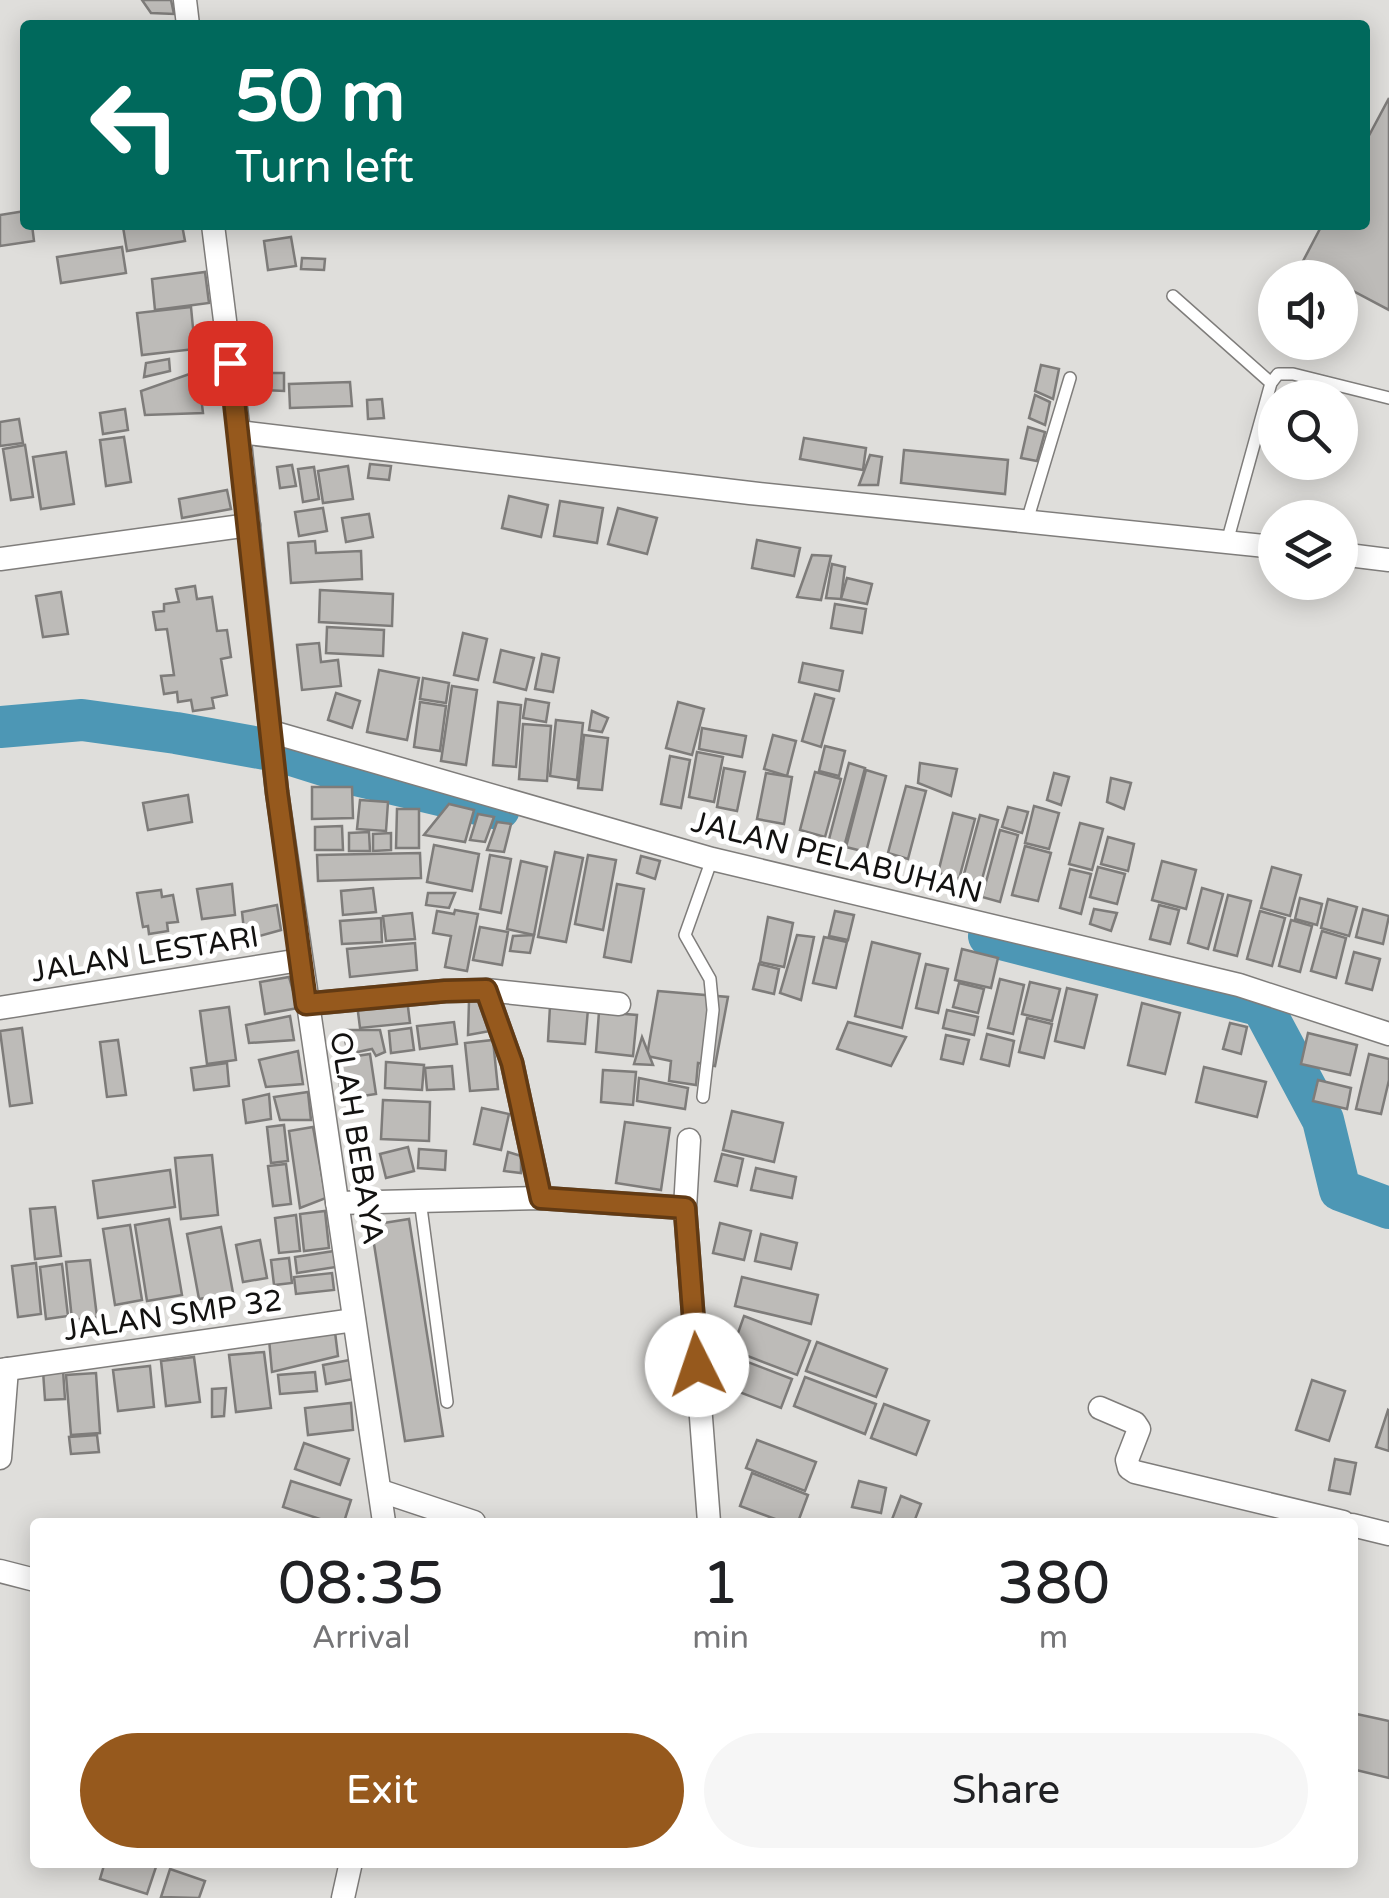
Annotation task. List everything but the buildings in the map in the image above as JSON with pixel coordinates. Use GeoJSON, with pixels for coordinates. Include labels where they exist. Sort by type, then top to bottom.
{"type":"FeatureCollection","features":[{"type":"Feature","properties":{"kind":"street","name":"OLAH BEBAYA"},"geometry":{"type":"LineString","coordinates":[[214,230],[277,792],[384,1518]]}},
{"type":"Feature","properties":{"kind":"street"},"geometry":{"type":"LineString","coordinates":[[239,432],[750,493],[1258,545]]}},
{"type":"Feature","properties":{"kind":"street"},"geometry":{"type":"LineString","coordinates":[[0,560],[249,525]]}},
{"type":"Feature","properties":{"kind":"street"},"geometry":{"type":"LineString","coordinates":[[1358,556],[1389,560]]}},
{"type":"Feature","properties":{"kind":"street","name":"JALAN PELABUHAN"},"geometry":{"type":"LineString","coordinates":[[272,739],[711,863],[1239,985],[1389,1034]]}},
{"type":"Feature","properties":{"kind":"street","name":"JALAN LESTARI"},"geometry":{"type":"LineString","coordinates":[[0,1008],[300,960]]}},
{"type":"Feature","properties":{"kind":"street"},"geometry":{"type":"LineString","coordinates":[[486,990],[512,1063],[541,1198]]}},
{"type":"Feature","properties":{"kind":"street"},"geometry":{"type":"LineString","coordinates":[[306,1004],[486,990],[619,1004]]}},
{"type":"Feature","properties":{"kind":"street"},"geometry":{"type":"LineString","coordinates":[[689,1140],[685,1208],[709,1518]]}},
{"type":"Feature","properties":{"kind":"street"},"geometry":{"type":"LineString","coordinates":[[337,1204],[541,1198],[685,1208]]}},
{"type":"Feature","properties":{"kind":"street","name":"JALAN SMP 32"},"geometry":{"type":"LineString","coordinates":[[3,1370],[354,1320]]}},
{"type":"Feature","properties":{"kind":"street"},"geometry":{"type":"LineString","coordinates":[[0,1458],[3,1370]]}},
{"type":"Feature","properties":{"kind":"street"},"geometry":{"type":"LineString","coordinates":[[1100,1408],[1135,1423],[1138,1429],[1127,1460],[1135,1472],[1326,1518]]}},
{"type":"Feature","properties":{"kind":"street"},"geometry":{"type":"LineString","coordinates":[[381,1491],[462,1518]]}},
{"type":"Feature","properties":{"kind":"street"},"geometry":{"type":"LineString","coordinates":[[1358,1526],[1389,1534]]}},
{"type":"Feature","properties":{"kind":"street"},"geometry":{"type":"LineString","coordinates":[[0,1571],[30,1579]]}},
{"type":"Feature","properties":{"kind":"street"},"geometry":{"type":"LineString","coordinates":[[343,1898],[350,1868]]}},
{"type":"Feature","properties":{"kind":"lane"},"geometry":{"type":"LineString","coordinates":[[1172,296],[1268,380]]}},
{"type":"Feature","properties":{"kind":"lane"},"geometry":{"type":"LineString","coordinates":[[1273,380],[1278,374],[1317,380]]}},
{"type":"Feature","properties":{"kind":"lane"},"geometry":{"type":"LineString","coordinates":[[1027,522],[1070,378]]}},
{"type":"Feature","properties":{"kind":"lane"},"geometry":{"type":"LineString","coordinates":[[1358,390],[1389,398]]}},
{"type":"Feature","properties":{"kind":"lane"},"geometry":{"type":"LineString","coordinates":[[1226,542],[1258,429]]}},
{"type":"Feature","properties":{"kind":"lane"},"geometry":{"type":"LineString","coordinates":[[703,1097],[713,1010],[710,979],[685,935],[711,863]]}},
{"type":"Feature","properties":{"kind":"lane"},"geometry":{"type":"LineString","coordinates":[[420,1200],[447,1402]]}},
{"type":"Feature","properties":{"kind":"waterway"},"geometry":{"type":"LineString","coordinates":[[0,727],[82,720],[176,733],[282,752],[352,774],[499,809]]}},
{"type":"Feature","properties":{"kind":"waterway"},"geometry":{"type":"LineString","coordinates":[[989,936],[1262,1006],[1323,1120],[1340,1190],[1389,1208]]}},
{"type":"Feature","properties":{"kind":"route"},"geometry":{"type":"LineString","coordinates":[[230,363],[277,792],[306,1004],[486,990],[512,1063],[541,1198],[685,1208],[697,1365]]}}]}
